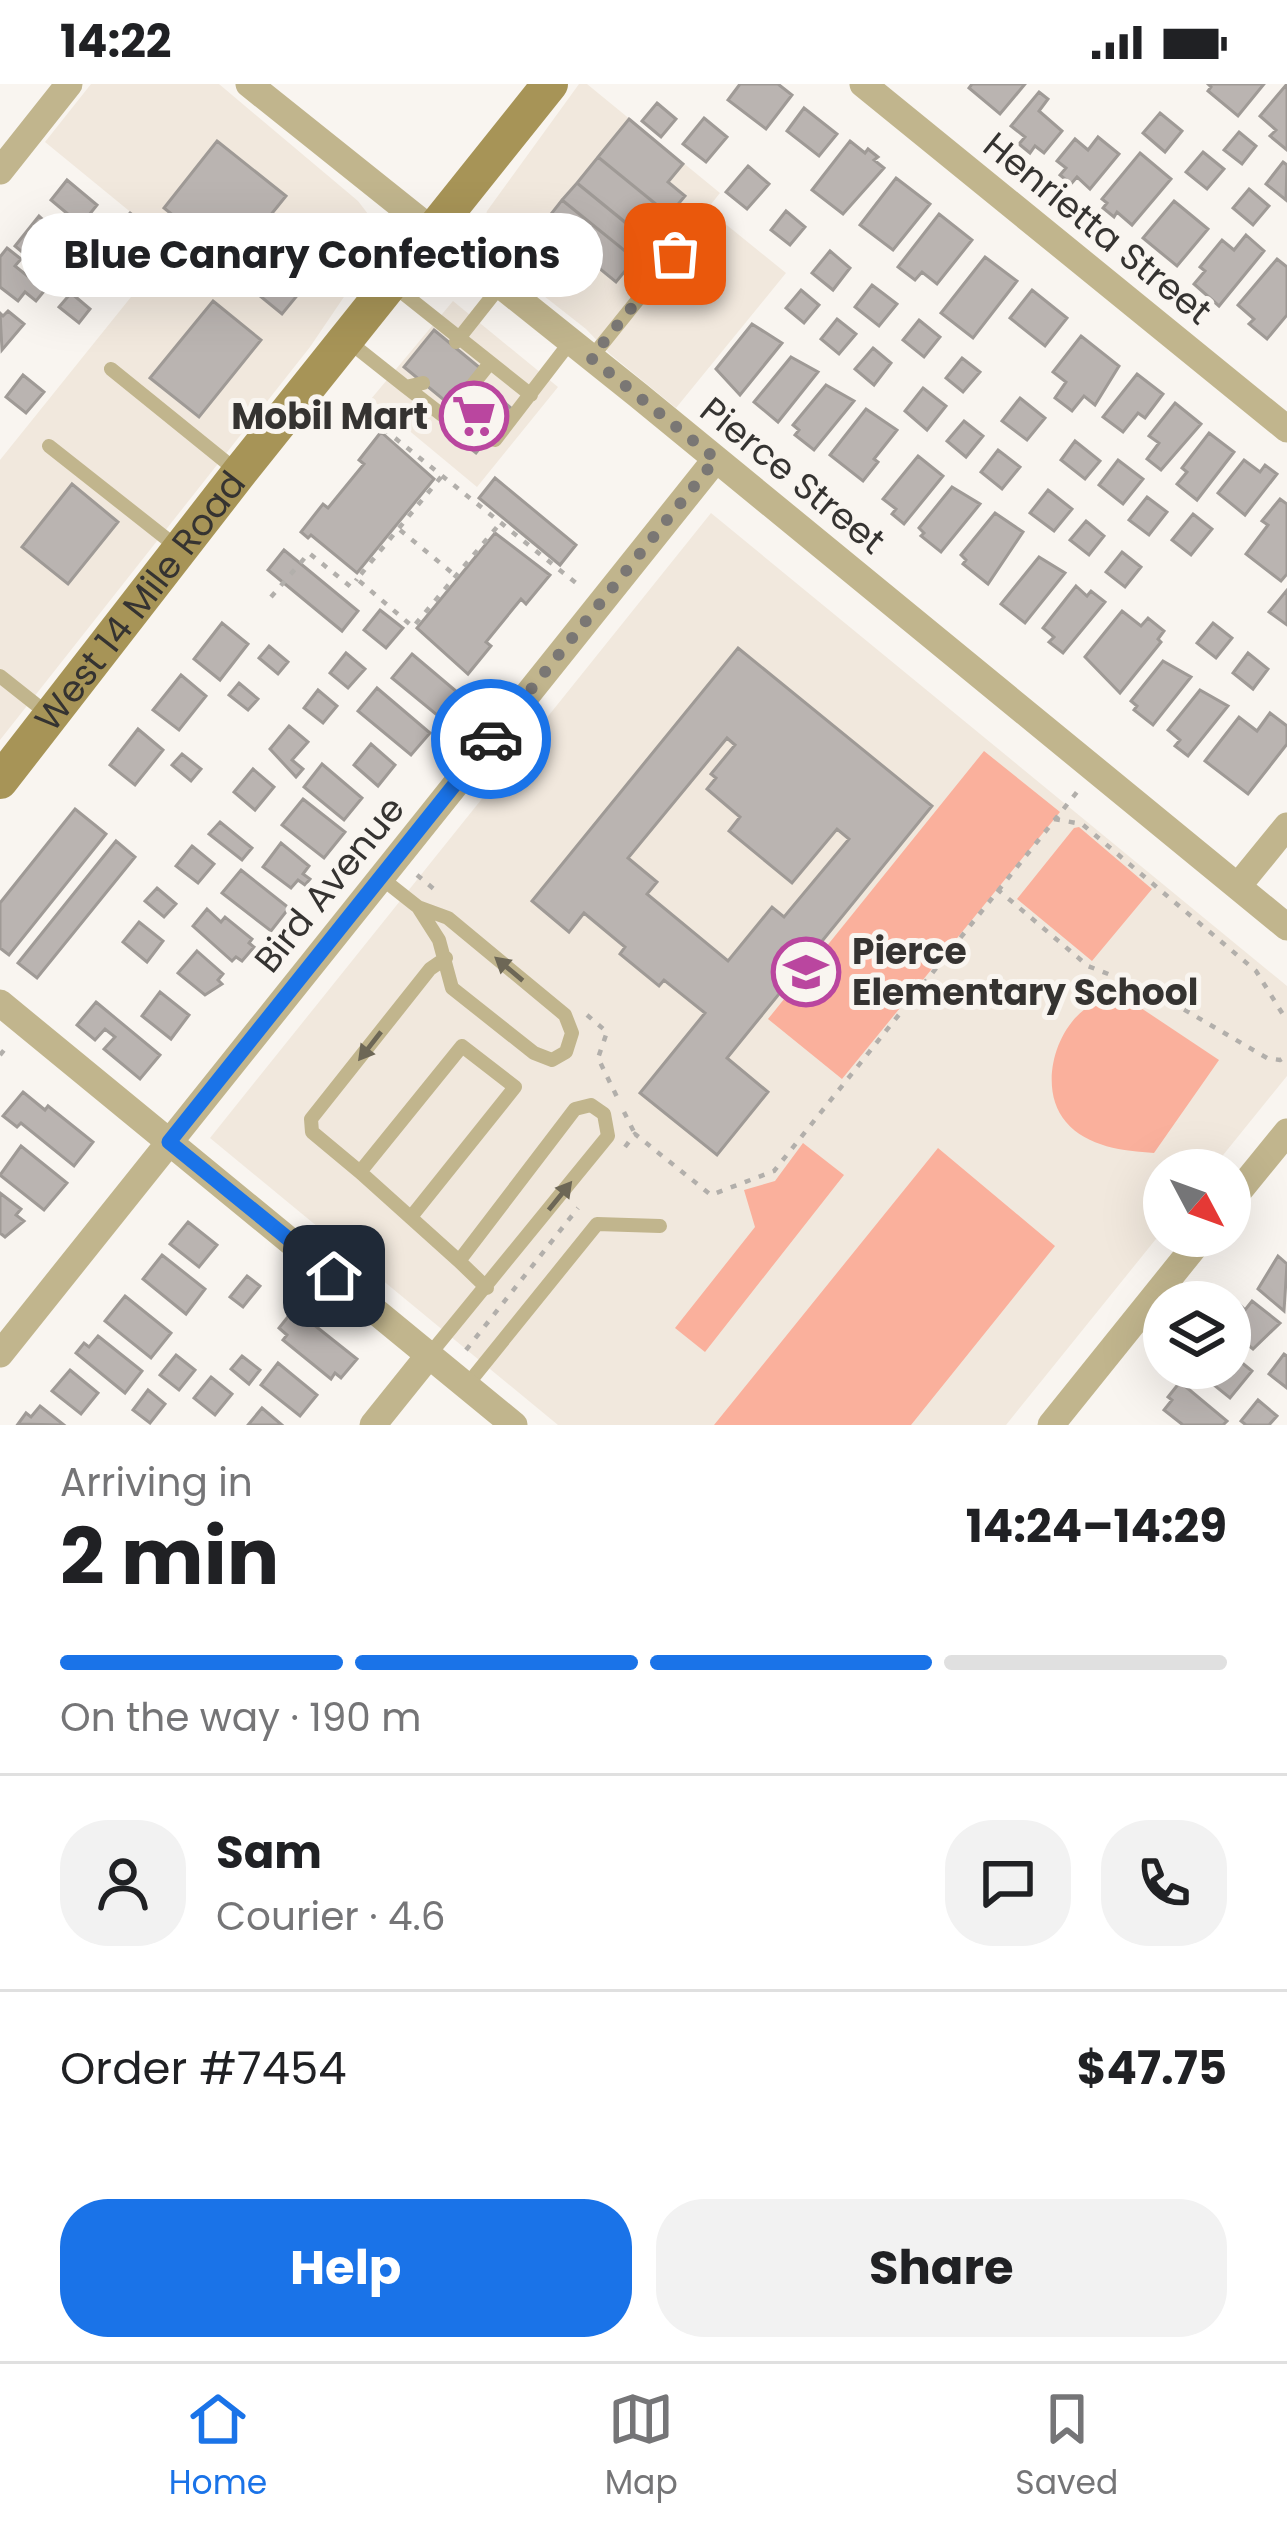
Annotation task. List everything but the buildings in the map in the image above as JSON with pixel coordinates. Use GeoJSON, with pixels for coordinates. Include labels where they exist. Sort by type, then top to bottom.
{"type":"FeatureCollection","features":[{"type":"Feature","properties":{"kind":"main road","name":"West 14 Mile Road"},"geometry":{"type":"LineString","coordinates":[[0,782],[550,84]]}},
{"type":"Feature","properties":{"kind":"street"},"geometry":{"type":"LineString","coordinates":[[0,171],[69,84]]}},
{"type":"Feature","properties":{"kind":"street","name":"Pierce Street"},"geometry":{"type":"LineString","coordinates":[[249,84],[1287,927]]}},
{"type":"Feature","properties":{"kind":"street","name":"Henrietta Street"},"geometry":{"type":"LineString","coordinates":[[863,84],[1287,429]]}},
{"type":"Feature","properties":{"kind":"street","name":"Bird Avenue"},"geometry":{"type":"LineString","coordinates":[[0,1354],[716,459]]}},
{"type":"Feature","properties":{"kind":"street"},"geometry":{"type":"LineString","coordinates":[[1238,886],[1287,826]]}},
{"type":"Feature","properties":{"kind":"street"},"geometry":{"type":"LineString","coordinates":[[0,1004],[430,1354],[463,1371],[514,1425]]}},
{"type":"Feature","properties":{"kind":"street"},"geometry":{"type":"LineString","coordinates":[[1251,1176],[1287,1132]]}},
{"type":"Feature","properties":{"kind":"street"},"geometry":{"type":"LineString","coordinates":[[1051,1425],[1186,1257]]}},
{"type":"Feature","properties":{"kind":"street"},"geometry":{"type":"LineString","coordinates":[[373,1425],[430,1354]]}},
{"type":"Feature","properties":{"kind":"lane"},"geometry":{"type":"LineString","coordinates":[[495,440],[531,395],[581,350],[698,225]]}},
{"type":"Feature","properties":{"kind":"lane"},"geometry":{"type":"LineString","coordinates":[[390,283],[456,342],[531,395]]}},
{"type":"Feature","properties":{"kind":"lane"},"geometry":{"type":"LineString","coordinates":[[456,342],[501,285]]}},
{"type":"Feature","properties":{"kind":"lane"},"geometry":{"type":"LineString","coordinates":[[346,339],[446,418],[490,363]]}},
{"type":"Feature","properties":{"kind":"lane"},"geometry":{"type":"LineString","coordinates":[[111,369],[239,473]]}},
{"type":"Feature","properties":{"kind":"lane"},"geometry":{"type":"LineString","coordinates":[[406,387],[423,383]]}},
{"type":"Feature","properties":{"kind":"lane"},"geometry":{"type":"LineString","coordinates":[[49,446],[180,550]]}},
{"type":"Feature","properties":{"kind":"lane"},"geometry":{"type":"LineString","coordinates":[[0,676],[50,716]]}},
{"type":"Feature","properties":{"kind":"lane"},"geometry":{"type":"LineString","coordinates":[[380,878],[418,907],[448,918],[565,1016],[572,1033],[566,1052],[552,1060],[534,1053],[452,988],[446,958],[418,907]]}},
{"type":"Feature","properties":{"kind":"lane"},"geometry":{"type":"LineString","coordinates":[[446,958],[430,969],[311,1119],[312,1132],[487,1288]]}},
{"type":"Feature","properties":{"kind":"lane"},"geometry":{"type":"LineString","coordinates":[[360,1172],[462,1046],[514,1087],[411,1217]]}},
{"type":"Feature","properties":{"kind":"lane"},"geometry":{"type":"LineString","coordinates":[[430,1354],[608,1136],[604,1114],[591,1105],[575,1109],[459,1261]]}},
{"type":"Feature","properties":{"kind":"lane"},"geometry":{"type":"LineString","coordinates":[[463,1371],[597,1224],[660,1226]]}},
{"type":"Feature","properties":{"kind":"path"},"geometry":{"type":"LineString","coordinates":[[360,410],[581,587]]}},
{"type":"Feature","properties":{"kind":"path"},"geometry":{"type":"LineString","coordinates":[[272,597],[309,553],[351,587],[441,477]]}},
{"type":"Feature","properties":{"kind":"path"},"geometry":{"type":"LineString","coordinates":[[357,579],[413,627],[502,521]]}},
{"type":"Feature","properties":{"kind":"path"},"geometry":{"type":"LineString","coordinates":[[398,529],[456,576]]}},
{"type":"Feature","properties":{"kind":"path"},"geometry":{"type":"LineString","coordinates":[[621,1152],[635,1134],[711,1195],[774,1171],[1096,769]]}},
{"type":"Feature","properties":{"kind":"path"},"geometry":{"type":"LineString","coordinates":[[1054,818],[1082,824],[1256,971],[1287,1022]]}},
{"type":"Feature","properties":{"kind":"path"},"geometry":{"type":"LineString","coordinates":[[997,889],[1088,966],[1154,992],[1267,1058],[1287,1056]]}},
{"type":"Feature","properties":{"kind":"path"},"geometry":{"type":"LineString","coordinates":[[0,1055],[10,1044]]}},
{"type":"Feature","properties":{"kind":"path"},"geometry":{"type":"LineString","coordinates":[[463,1371],[579,1206]]}},
{"type":"Feature","properties":{"kind":"shaded area"},"geometry":{"type":"Polygon","coordinates":[[[91,84],[219,84],[358,201],[378,227],[373,254],[310,347],[0,740],[0,460],[172,246],[45,142],[91,84]]]}},
{"type":"Feature","properties":{"kind":"shaded area"},"geometry":{"type":"Polygon","coordinates":[[[579,84],[587,84],[720,193],[707,209],[786,273],[676,408],[498,260],[480,237],[487,211],[579,84]]]}},
{"type":"Feature","properties":{"kind":"shaded area"},"geometry":{"type":"Polygon","coordinates":[[[453,301],[558,387],[477,487],[371,399],[453,301]]]}},
{"type":"Feature","properties":{"kind":"shaded area","name":"Pierce Elementary School"},"geometry":{"type":"Polygon","coordinates":[[[711,513],[1287,986],[1287,1076],[1228,1149],[1143,1149],[1143,1255],[1006,1425],[558,1425],[210,1138],[711,513]]]}},
{"type":"Feature","properties":{"kind":"shaded area"},"geometry":{"type":"Polygon","coordinates":[[[984,751],[1060,812],[842,1079],[768,1019],[984,751]]]}},
{"type":"Feature","properties":{"kind":"shaded area"},"geometry":{"type":"Polygon","coordinates":[[[1079,827],[1152,889],[1092,961],[1017,899],[1079,827]]]}},
{"type":"Feature","properties":{"kind":"shaded area"},"geometry":{"type":"Polygon","coordinates":[[[1120,994],[1219,1060],[1157,1149],[1143,1152],[1095,1142],[1066,1122],[1058,1109],[1052,1079],[1058,1047],[1074,1019],[1097,1002],[1120,994]]]}},
{"type":"Feature","properties":{"kind":"shaded area"},"geometry":{"type":"Polygon","coordinates":[[[803,1143],[844,1175],[705,1352],[675,1328],[755,1227],[744,1190],[775,1181],[803,1143]]]}},
{"type":"Feature","properties":{"kind":"shaded area"},"geometry":{"type":"Polygon","coordinates":[[[938,1148],[1055,1246],[911,1425],[714,1425],[938,1148]]]}},
{"type":"Feature","properties":{"kind":"way so far"},"geometry":{"type":"LineString","coordinates":[[491,739],[716,459],[591,358],[675,254]]}},
{"type":"Feature","properties":{"kind":"place","name":"Blue Canary Confections"},"geometry":{"type":"Point","coordinates":[675,254]}},
{"type":"Feature","properties":{"kind":"place","name":"Mobil Mart"},"geometry":{"type":"Point","coordinates":[474,416]}},
{"type":"Feature","properties":{"kind":"place","name":"Pierce Elementary School"},"geometry":{"type":"Point","coordinates":[806,972]}},
{"type":"Feature","properties":{"kind":"route"},"geometry":{"type":"LineString","coordinates":[[334,1276],[169,1142],[491,739]]}}]}
